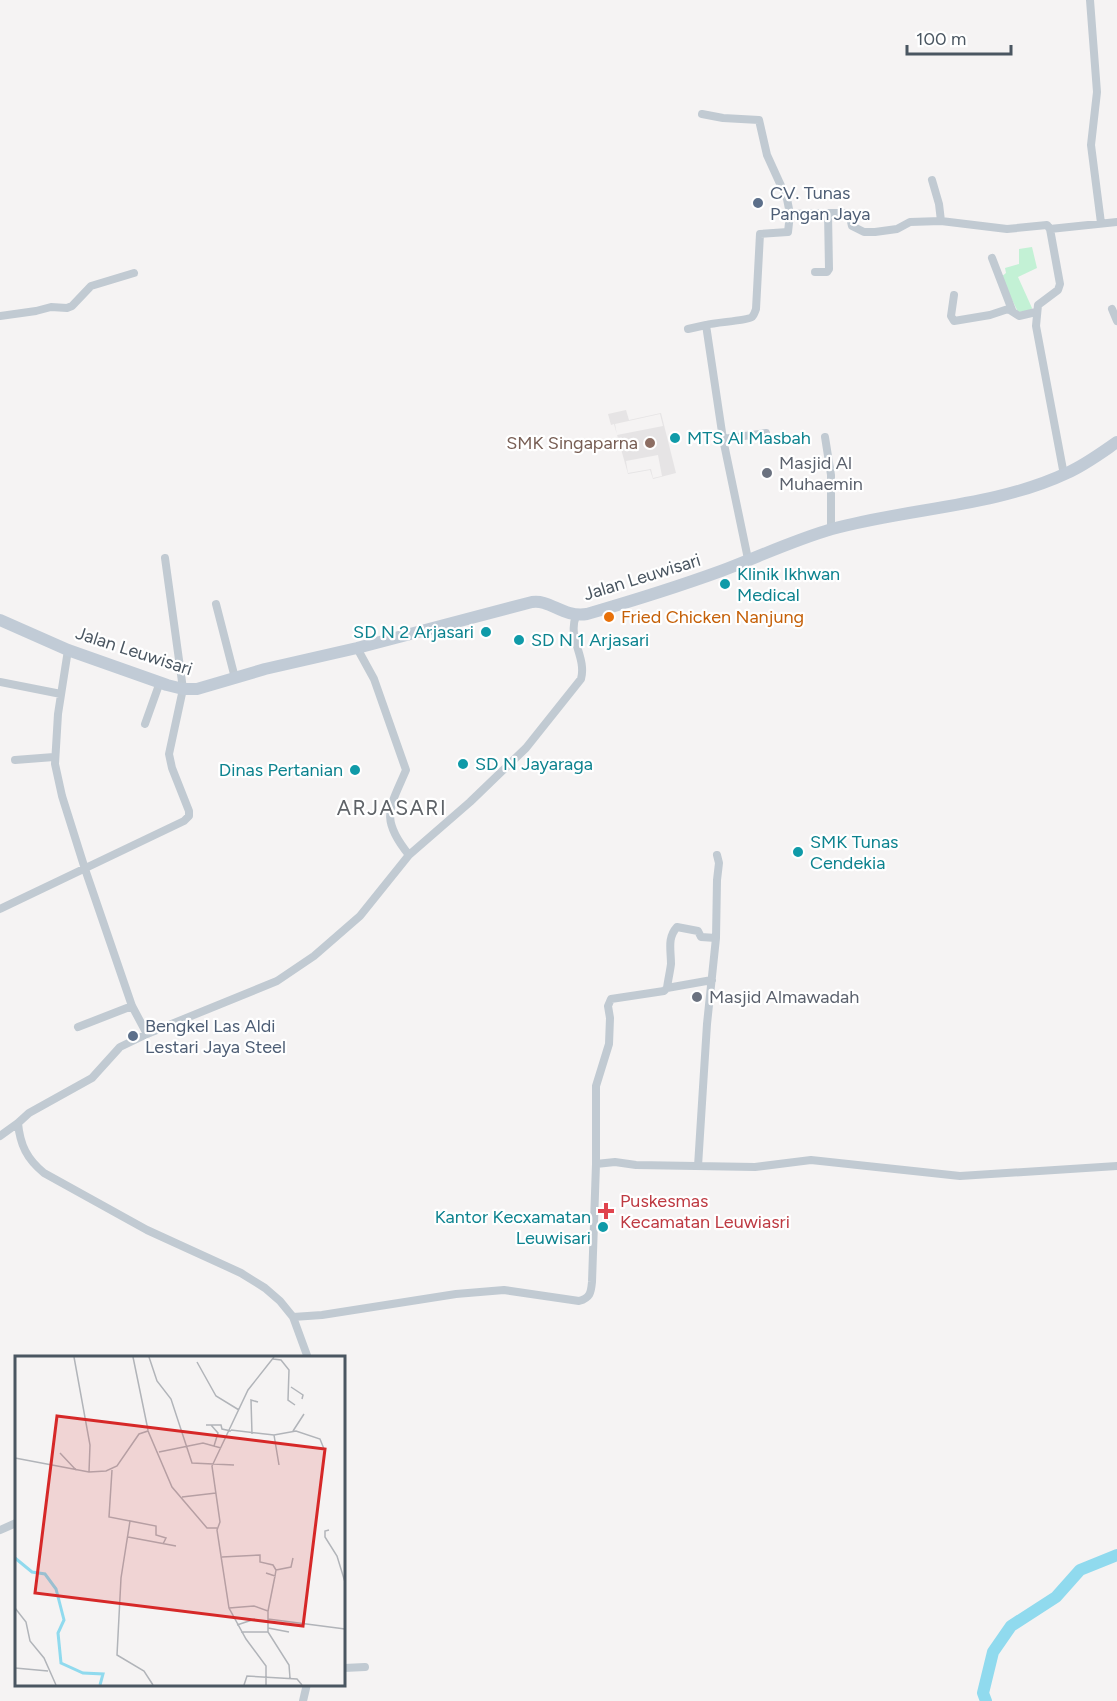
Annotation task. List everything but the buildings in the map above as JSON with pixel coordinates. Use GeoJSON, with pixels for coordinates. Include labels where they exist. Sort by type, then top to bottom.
{"type":"FeatureCollection","features":[{"type":"Feature","properties":{"kind":"main road","name":"Jalan Leuwisari"},"geometry":{"type":"LineString","coordinates":[[0,620],[68,650],[183,689],[197,689],[537,601],[576,616],[654,594],[831,529],[1011,493],[1064,475],[1117,442]]}},
{"type":"Feature","properties":{"kind":"street"},"geometry":{"type":"LineString","coordinates":[[1090,0],[1097,92],[1091,145],[1101,223]]}},
{"type":"Feature","properties":{"kind":"street"},"geometry":{"type":"LineString","coordinates":[[688,329],[718,321],[748,319],[753,316],[756,309],[760,234],[788,231],[790,214],[787,199],[767,155],[759,120],[702,114]]}},
{"type":"Feature","properties":{"kind":"street"},"geometry":{"type":"LineString","coordinates":[[932,180],[941,221]]}},
{"type":"Feature","properties":{"kind":"street"},"geometry":{"type":"LineString","coordinates":[[814,272],[827,272],[829,269],[828,213]]}},
{"type":"Feature","properties":{"kind":"street"},"geometry":{"type":"LineString","coordinates":[[790,214],[849,213],[852,226],[864,232],[889,231],[910,222],[941,221],[1007,229],[1047,225],[1050,229],[1060,284],[1058,290],[1038,305],[1036,326],[1064,475]]}},
{"type":"Feature","properties":{"kind":"street"},"geometry":{"type":"LineString","coordinates":[[1050,229],[1117,222]]}},
{"type":"Feature","properties":{"kind":"street"},"geometry":{"type":"LineString","coordinates":[[992,258],[1012,310],[1019,316],[1036,312]]}},
{"type":"Feature","properties":{"kind":"street"},"geometry":{"type":"LineString","coordinates":[[0,315],[51,307],[68,308],[91,286],[134,273]]}},
{"type":"Feature","properties":{"kind":"street"},"geometry":{"type":"LineString","coordinates":[[954,295],[951,316],[954,321],[990,315],[1005,309],[1012,310]]}},
{"type":"Feature","properties":{"kind":"street"},"geometry":{"type":"LineString","coordinates":[[1112,309],[1117,321]]}},
{"type":"Feature","properties":{"kind":"street"},"geometry":{"type":"LineString","coordinates":[[706,324],[723,439],[748,559]]}},
{"type":"Feature","properties":{"kind":"street"},"geometry":{"type":"LineString","coordinates":[[723,439],[766,433]]}},
{"type":"Feature","properties":{"kind":"street"},"geometry":{"type":"LineString","coordinates":[[825,437],[831,475],[831,529]]}},
{"type":"Feature","properties":{"kind":"street"},"geometry":{"type":"LineString","coordinates":[[0,909],[184,821],[189,816],[169,754],[183,689],[165,558]]}},
{"type":"Feature","properties":{"kind":"street"},"geometry":{"type":"LineString","coordinates":[[216,604],[235,678]]}},
{"type":"Feature","properties":{"kind":"street"},"geometry":{"type":"LineString","coordinates":[[0,1136],[29,1113],[92,1078],[120,1047],[288,975],[352,924],[409,855],[470,802],[526,748],[581,679],[583,667],[573,631],[576,616]]}},
{"type":"Feature","properties":{"kind":"street"},"geometry":{"type":"LineString","coordinates":[[357,648],[374,679],[406,770],[388,818],[401,845],[409,855]]}},
{"type":"Feature","properties":{"kind":"street"},"geometry":{"type":"LineString","coordinates":[[68,650],[54,757],[62,796],[132,1006],[147,1034]]}},
{"type":"Feature","properties":{"kind":"street"},"geometry":{"type":"LineString","coordinates":[[0,682],[61,694]]}},
{"type":"Feature","properties":{"kind":"street"},"geometry":{"type":"LineString","coordinates":[[145,724],[160,682]]}},
{"type":"Feature","properties":{"kind":"street"},"geometry":{"type":"LineString","coordinates":[[15,760],[54,757]]}},
{"type":"Feature","properties":{"kind":"street"},"geometry":{"type":"LineString","coordinates":[[698,1166],[707,1024],[716,938],[719,863],[717,855]]}},
{"type":"Feature","properties":{"kind":"street"},"geometry":{"type":"LineString","coordinates":[[667,988],[671,962],[669,942],[675,928],[695,929],[701,937],[716,938]]}},
{"type":"Feature","properties":{"kind":"street"},"geometry":{"type":"LineString","coordinates":[[293,1317],[322,1315],[456,1294],[504,1290],[579,1301],[586,1299],[591,1294],[592,1282],[596,1086],[609,1044],[608,1006],[611,999],[664,991],[667,988],[712,980]]}},
{"type":"Feature","properties":{"kind":"street"},"geometry":{"type":"LineString","coordinates":[[78,1027],[132,1006]]}},
{"type":"Feature","properties":{"kind":"street"},"geometry":{"type":"LineString","coordinates":[[18,1123],[24,1150],[44,1173],[147,1230],[242,1274],[275,1296],[293,1317],[307,1356]]}},
{"type":"Feature","properties":{"kind":"street"},"geometry":{"type":"LineString","coordinates":[[596,1164],[615,1162],[636,1165],[755,1167],[811,1160],[960,1176],[1117,1166]]}},
{"type":"Feature","properties":{"kind":"street"},"geometry":{"type":"LineString","coordinates":[[0,1530],[15,1523]]}},
{"type":"Feature","properties":{"kind":"street"},"geometry":{"type":"LineString","coordinates":[[345,1668],[365,1667]]}},
{"type":"Feature","properties":{"kind":"street"},"geometry":{"type":"LineString","coordinates":[[303,1701],[307,1686]]}},
{"type":"Feature","properties":{"kind":"shaded area","name":"SMK Singaparna"},"geometry":{"type":"Polygon","coordinates":[[[626,410],[629,420],[661,413],[676,473],[653,479],[650,470],[628,474],[617,435],[663,426],[660,414],[615,424],[617,434],[608,414],[626,410]],[[658,455],[626,461],[628,473],[651,469],[653,478],[662,476],[658,455]]]}},
{"type":"Feature","properties":{"kind":"green space"},"geometry":{"type":"Polygon","coordinates":[[[1032,247],[1037,268],[1018,277],[1032,308],[1031,311],[1018,312],[1001,277],[1006,273],[1005,268],[1019,264],[1019,249],[1032,247]]]}},
{"type":"Feature","properties":{"kind":"waterway"},"geometry":{"type":"LineString","coordinates":[[986,1701],[983,1693],[993,1652],[1011,1626],[1056,1597],[1080,1570],[1117,1555]]}},
{"type":"Feature","properties":{"kind":"place","name":"CV. Tunas Pangan Jaya"},"geometry":{"type":"Point","coordinates":[758,203]}},
{"type":"Feature","properties":{"kind":"place","name":"MTS Al Masbah"},"geometry":{"type":"Point","coordinates":[675,438]}},
{"type":"Feature","properties":{"kind":"place","name":"SMK Singaparna"},"geometry":{"type":"Point","coordinates":[650,443]}},
{"type":"Feature","properties":{"kind":"place","name":"Masjid Al Muhaemin"},"geometry":{"type":"Point","coordinates":[767,473]}},
{"type":"Feature","properties":{"kind":"place","name":"Klinik Ikhwan Medical"},"geometry":{"type":"Point","coordinates":[725,584]}},
{"type":"Feature","properties":{"kind":"place","name":"Fried Chicken Nanjung"},"geometry":{"type":"Point","coordinates":[609,617]}},
{"type":"Feature","properties":{"kind":"place","name":"SD N 2 Arjasari"},"geometry":{"type":"Point","coordinates":[486,632]}},
{"type":"Feature","properties":{"kind":"place","name":"SD N 1 Arjasari"},"geometry":{"type":"Point","coordinates":[519,640]}},
{"type":"Feature","properties":{"kind":"place","name":"SD N Jayaraga"},"geometry":{"type":"Point","coordinates":[463,764]}},
{"type":"Feature","properties":{"kind":"place","name":"Dinas Pertanian"},"geometry":{"type":"Point","coordinates":[355,770]}},
{"type":"Feature","properties":{"kind":"place","name":"SMK Tunas Cendekia"},"geometry":{"type":"Point","coordinates":[798,852]}},
{"type":"Feature","properties":{"kind":"place","name":"Masjid Almawadah"},"geometry":{"type":"Point","coordinates":[697,997]}},
{"type":"Feature","properties":{"kind":"place","name":"Bengkel Las Aldi Lestari Jaya Steel"},"geometry":{"type":"Point","coordinates":[133,1036]}},
{"type":"Feature","properties":{"kind":"place","name":"Puskesmas Kecamatan Leuwiasri"},"geometry":{"type":"Point","coordinates":[606,1211]}},
{"type":"Feature","properties":{"kind":"place","name":"Kantor Kecxamatan Leuwisari"},"geometry":{"type":"Point","coordinates":[603,1227]}},
{"type":"Feature","properties":{"kind":"district","name":"ARJASARI"},"geometry":{"type":"Point","coordinates":[392,807]}}]}
